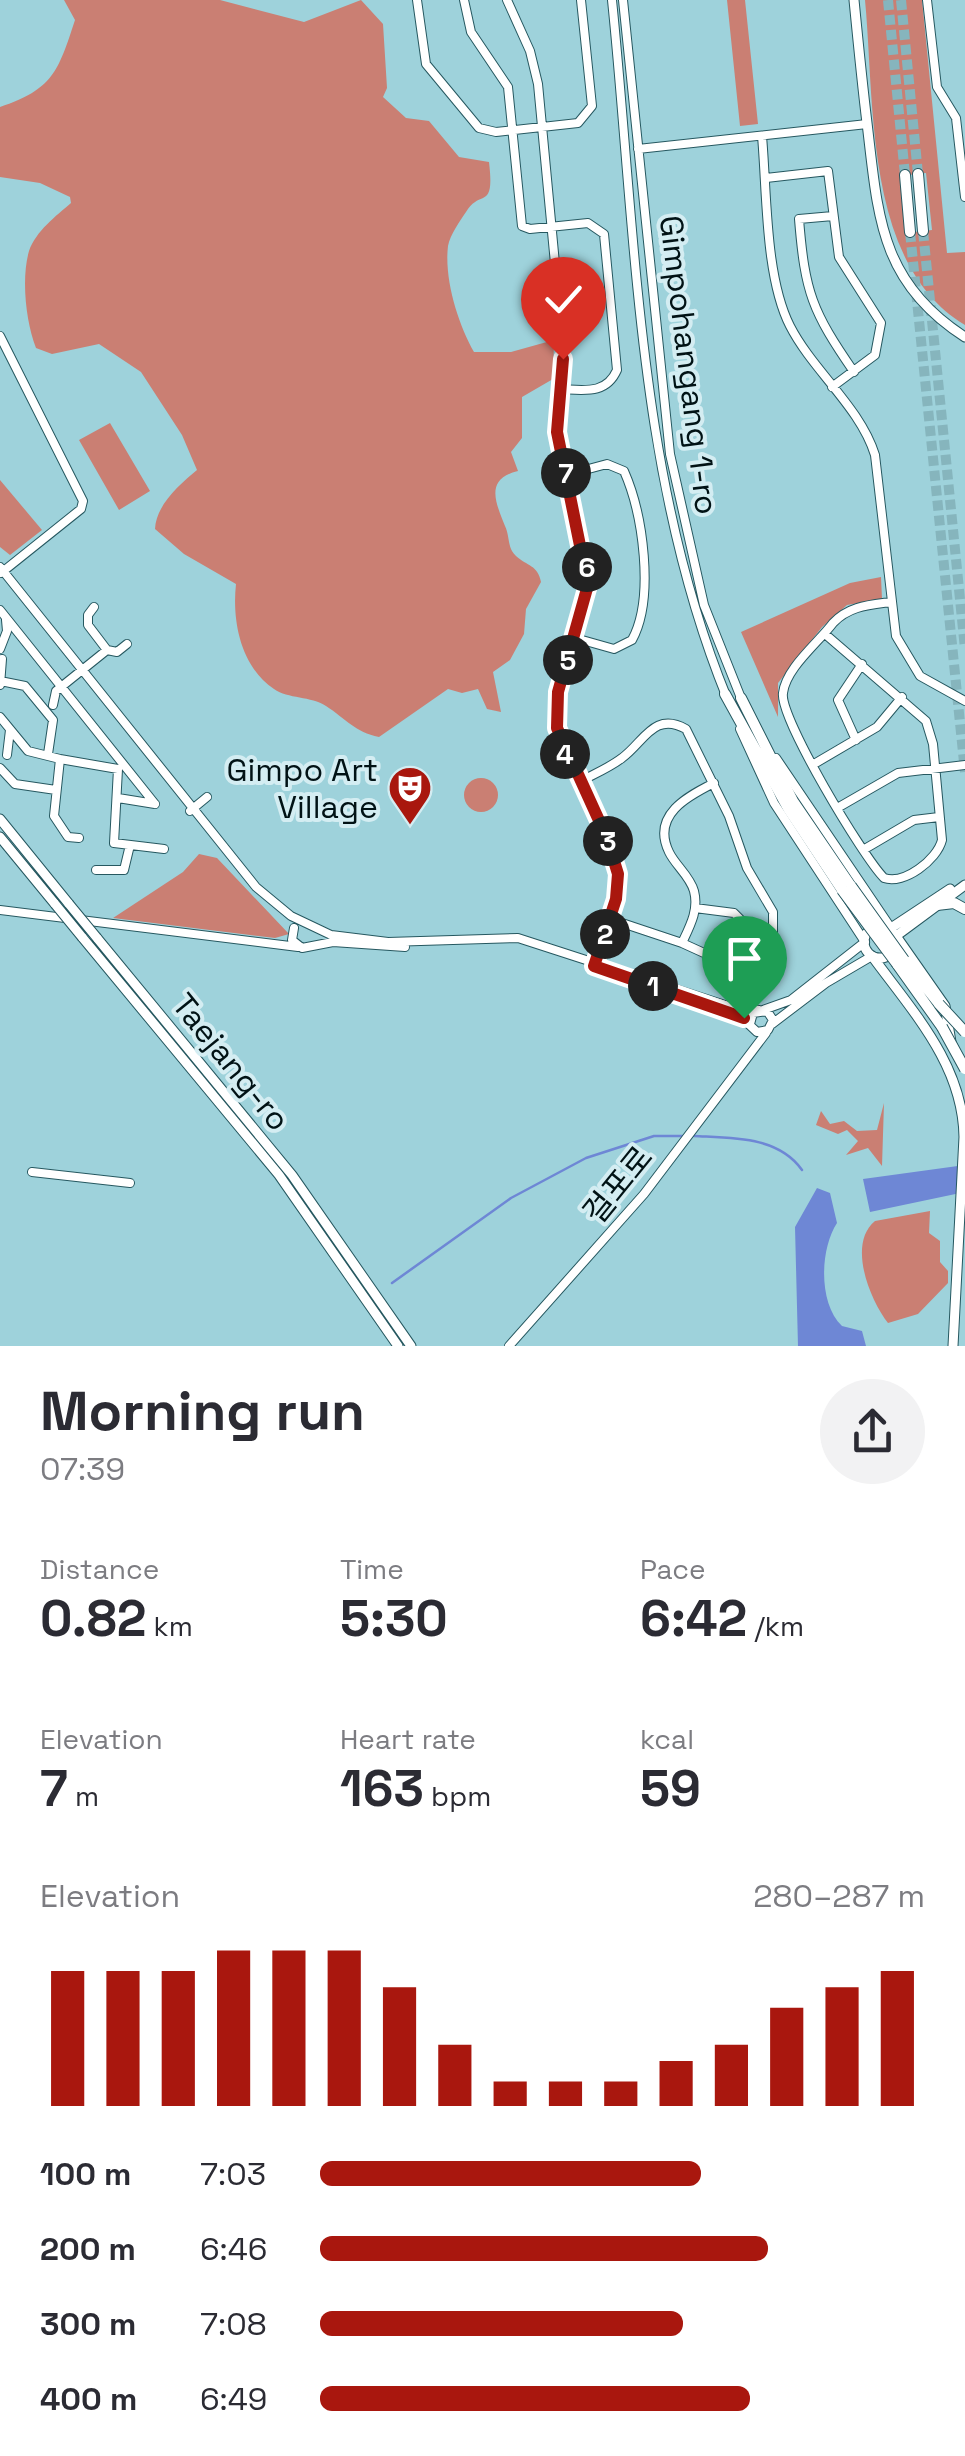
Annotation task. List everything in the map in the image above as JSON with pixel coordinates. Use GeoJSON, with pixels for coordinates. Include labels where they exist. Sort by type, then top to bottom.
{"type":"FeatureCollection","features":[{"type":"Feature","properties":{"kind":"highway"},"geometry":{"type":"LineString","coordinates":[[918,174],[923,231]]}},
{"type":"Feature","properties":{"kind":"highway"},"geometry":{"type":"LineString","coordinates":[[904,175],[910,232]]}},
{"type":"Feature","properties":{"kind":"highway"},"geometry":{"type":"LineString","coordinates":[[725,694],[789,810],[901,962],[965,1069]]}},
{"type":"Feature","properties":{"kind":"highway"},"geometry":{"type":"LineString","coordinates":[[740,698],[793,801],[846,888]]}},
{"type":"Feature","properties":{"kind":"highway"},"geometry":{"type":"LineString","coordinates":[[938,905],[954,903],[965,910]]}},
{"type":"Feature","properties":{"kind":"highway"},"geometry":{"type":"LineString","coordinates":[[901,962],[965,1032]]}},
{"type":"Feature","properties":{"kind":"main road"},"geometry":{"type":"LineString","coordinates":[[855,0],[877,217],[892,258],[926,306],[965,337]]}},
{"type":"Feature","properties":{"kind":"main road","name":"Taejang-ro"},"geometry":{"type":"LineString","coordinates":[[0,819],[292,1175],[411,1346]]}},
{"type":"Feature","properties":{"kind":"main road","name":"Taejang-ro"},"geometry":{"type":"LineString","coordinates":[[0,836],[279,1175],[398,1346]]}},
{"type":"Feature","properties":{"kind":"main road"},"geometry":{"type":"LineString","coordinates":[[872,956],[891,953],[893,932],[965,882]]}},
{"type":"Feature","properties":{"kind":"main road"},"geometry":{"type":"LineString","coordinates":[[954,1080],[940,1051],[864,942],[871,930],[893,932],[938,905],[965,882]]}},
{"type":"Feature","properties":{"kind":"main road"},"geometry":{"type":"LineString","coordinates":[[893,932],[945,1006],[964,1138],[953,1346]]}},
{"type":"Feature","properties":{"kind":"street"},"geometry":{"type":"LineString","coordinates":[[416,0],[421,46],[432,73],[479,128],[513,131],[578,123],[590,112],[581,0]]}},
{"type":"Feature","properties":{"kind":"street"},"geometry":{"type":"LineString","coordinates":[[464,0],[471,32],[506,80],[522,226],[588,223],[604,234],[618,362],[615,377],[604,388],[560,390]]}},
{"type":"Feature","properties":{"kind":"street"},"geometry":{"type":"LineString","coordinates":[[507,0],[534,64],[563,348],[556,421],[588,576],[556,714],[562,748],[616,866],[617,891],[595,964]]}},
{"type":"Feature","properties":{"kind":"street","name":"Gimpohangang 1-ro"},"geometry":{"type":"LineString","coordinates":[[612,0],[658,459],[692,606],[725,694],[774,802],[864,942]]}},
{"type":"Feature","properties":{"kind":"street","name":"Gimpohangang 1-ro"},"geometry":{"type":"LineString","coordinates":[[623,0],[678,497],[704,605],[740,698],[808,811],[893,932]]}},
{"type":"Feature","properties":{"kind":"street"},"geometry":{"type":"LineString","coordinates":[[927,0],[937,87],[954,112],[965,197]]}},
{"type":"Feature","properties":{"kind":"street"},"geometry":{"type":"LineString","coordinates":[[954,112],[965,104]]}},
{"type":"Feature","properties":{"kind":"street"},"geometry":{"type":"LineString","coordinates":[[628,150],[867,124]]}},
{"type":"Feature","properties":{"kind":"street"},"geometry":{"type":"LineString","coordinates":[[762,136],[780,300],[797,338],[875,455],[896,636],[909,663],[929,683],[965,701]]}},
{"type":"Feature","properties":{"kind":"street"},"geometry":{"type":"LineString","coordinates":[[766,178],[828,171],[842,264],[876,312],[882,328],[875,355],[832,388]]}},
{"type":"Feature","properties":{"kind":"street"},"geometry":{"type":"LineString","coordinates":[[833,216],[798,220],[804,274],[815,313],[854,372]]}},
{"type":"Feature","properties":{"kind":"street"},"geometry":{"type":"LineString","coordinates":[[0,336],[83,501],[82,508],[1,571],[293,932],[298,946]]}},
{"type":"Feature","properties":{"kind":"street"},"geometry":{"type":"LineString","coordinates":[[566,475],[607,464],[624,471],[645,565],[644,605],[632,640],[614,649],[575,638]]}},
{"type":"Feature","properties":{"kind":"street"},"geometry":{"type":"LineString","coordinates":[[824,634],[926,721],[942,840],[937,854],[902,879],[884,878],[863,850],[784,712],[782,696],[790,676],[824,634],[848,611],[891,602]]}},
{"type":"Feature","properties":{"kind":"street"},"geometry":{"type":"LineString","coordinates":[[94,608],[88,615],[88,626],[108,650],[117,652],[127,644]]}},
{"type":"Feature","properties":{"kind":"street"},"geometry":{"type":"LineString","coordinates":[[0,648],[8,632],[2,614]]}},
{"type":"Feature","properties":{"kind":"street"},"geometry":{"type":"LineString","coordinates":[[2,614],[155,804],[118,798]]}},
{"type":"Feature","properties":{"kind":"street"},"geometry":{"type":"LineString","coordinates":[[54,705],[56,691],[108,650]]}},
{"type":"Feature","properties":{"kind":"street"},"geometry":{"type":"LineString","coordinates":[[2,659],[0,683],[25,686],[53,720],[48,754]]}},
{"type":"Feature","properties":{"kind":"street"},"geometry":{"type":"LineString","coordinates":[[856,740],[838,700],[862,664]]}},
{"type":"Feature","properties":{"kind":"street"},"geometry":{"type":"LineString","coordinates":[[814,764],[877,727],[902,697]]}},
{"type":"Feature","properties":{"kind":"street"},"geometry":{"type":"LineString","coordinates":[[4,722],[28,751],[118,769],[114,843],[164,849]]}},
{"type":"Feature","properties":{"kind":"street"},"geometry":{"type":"LineString","coordinates":[[4,722],[7,755]]}},
{"type":"Feature","properties":{"kind":"street"},"geometry":{"type":"LineString","coordinates":[[579,782],[620,759],[651,728],[669,722],[690,733],[746,868],[773,912],[772,940],[759,956],[738,964],[719,961],[682,943],[610,920]]}},
{"type":"Feature","properties":{"kind":"street"},"geometry":{"type":"LineString","coordinates":[[60,759],[54,819],[68,837],[79,838]]}},
{"type":"Feature","properties":{"kind":"street"},"geometry":{"type":"LineString","coordinates":[[839,808],[898,773],[965,765]]}},
{"type":"Feature","properties":{"kind":"street"},"geometry":{"type":"LineString","coordinates":[[0,768],[15,784],[56,790]]}},
{"type":"Feature","properties":{"kind":"street"},"geometry":{"type":"LineString","coordinates":[[682,943],[695,908],[692,884],[668,850],[666,829],[679,802],[714,784]]}},
{"type":"Feature","properties":{"kind":"street"},"geometry":{"type":"LineString","coordinates":[[191,810],[207,798]]}},
{"type":"Feature","properties":{"kind":"street"},"geometry":{"type":"LineString","coordinates":[[0,910],[298,946],[334,942],[392,947],[505,942],[595,964],[728,1006],[761,1010],[772,1016],[770,1027],[752,1027],[736,1014],[595,964],[518,938],[374,941],[315,930],[256,887],[191,810]]}},
{"type":"Feature","properties":{"kind":"street"},"geometry":{"type":"LineString","coordinates":[[863,850],[914,820],[940,817]]}},
{"type":"Feature","properties":{"kind":"street"},"geometry":{"type":"LineString","coordinates":[[96,870],[124,870],[130,845]]}},
{"type":"Feature","properties":{"kind":"street"},"geometry":{"type":"LineString","coordinates":[[695,908],[734,913],[754,932],[772,940]]}},
{"type":"Feature","properties":{"kind":"street"},"geometry":{"type":"LineString","coordinates":[[280,944],[306,923]]}},
{"type":"Feature","properties":{"kind":"street"},"geometry":{"type":"LineString","coordinates":[[313,944],[315,930]]}},
{"type":"Feature","properties":{"kind":"street"},"geometry":{"type":"LineString","coordinates":[[755,1047],[753,1013],[791,1000],[864,942]]}},
{"type":"Feature","properties":{"kind":"street","name":"걸포로"},"geometry":{"type":"LineString","coordinates":[[510,1346],[596,1252],[770,1027],[826,982],[872,956]]}},
{"type":"Feature","properties":{"kind":"street"},"geometry":{"type":"LineString","coordinates":[[32,1172],[130,1183]]}},
{"type":"Feature","properties":{"kind":"shaded area"},"geometry":{"type":"Polygon","coordinates":[[[64,0],[220,0],[304,22],[361,0],[383,24],[387,88],[383,97],[406,118],[429,121],[459,157],[489,162],[488,193],[471,205],[448,246],[450,287],[458,315],[474,352],[511,352],[554,340],[553,379],[522,397],[522,438],[511,452],[518,471],[500,480],[495,493],[511,549],[535,569],[541,582],[526,609],[524,634],[510,660],[493,672],[501,712],[487,709],[478,689],[462,693],[448,689],[379,737],[357,728],[320,703],[274,689],[246,655],[237,627],[236,584],[184,554],[155,529],[164,503],[197,470],[182,435],[141,372],[99,344],[52,354],[36,348],[26,300],[29,251],[41,230],[71,203],[70,197],[40,183],[0,177],[0,107],[32,93],[58,66],[75,20],[64,0]]]}},
{"type":"Feature","properties":{"kind":"shaded area"},"geometry":{"type":"Polygon","coordinates":[[[727,0],[745,0],[758,124],[740,126],[727,0]]]}},
{"type":"Feature","properties":{"kind":"shaded area"},"geometry":{"type":"Polygon","coordinates":[[[865,0],[922,0],[947,253],[965,252],[965,325],[932,298],[908,263],[892,223],[874,132],[865,0]],[[926,173],[900,176],[905,233],[932,230],[926,173]]]}},
{"type":"Feature","properties":{"kind":"shaded area"},"geometry":{"type":"Polygon","coordinates":[[[110,423],[150,491],[119,510],[79,440],[110,423]]]}},
{"type":"Feature","properties":{"kind":"shaded area"},"geometry":{"type":"Polygon","coordinates":[[[0,480],[42,530],[10,555],[0,547],[0,480]]]}},
{"type":"Feature","properties":{"kind":"shaded area"},"geometry":{"type":"Polygon","coordinates":[[[881,577],[882,599],[847,605],[822,627],[778,683],[778,717],[741,632],[850,583],[881,577]]]}},
{"type":"Feature","properties":{"kind":"shaded area"},"geometry":{"type":"Polygon","coordinates":[[[481,778],[493,783],[498,795],[493,807],[481,812],[469,807],[464,795],[469,783],[481,778]]]}},
{"type":"Feature","properties":{"kind":"shaded area"},"geometry":{"type":"Polygon","coordinates":[[[199,854],[217,858],[289,934],[275,938],[113,918],[183,872],[199,854]]]}},
{"type":"Feature","properties":{"kind":"shaded area"},"geometry":{"type":"Polygon","coordinates":[[[884,1103],[882,1166],[868,1148],[846,1155],[858,1141],[847,1130],[838,1134],[816,1125],[821,1111],[830,1124],[844,1121],[857,1131],[877,1130],[884,1103]]]}},
{"type":"Feature","properties":{"kind":"shaded area"},"geometry":{"type":"Polygon","coordinates":[[[930,1211],[929,1233],[940,1241],[940,1262],[948,1271],[948,1283],[918,1314],[888,1323],[874,1301],[864,1272],[863,1243],[867,1231],[875,1221],[930,1211]]]}},
{"type":"Feature","properties":{"kind":"water"},"geometry":{"type":"Polygon","coordinates":[[[965,1165],[965,1192],[870,1212],[863,1179],[965,1165]]]}},
{"type":"Feature","properties":{"kind":"water"},"geometry":{"type":"Polygon","coordinates":[[[817,1188],[830,1193],[837,1223],[825,1261],[829,1304],[842,1326],[862,1331],[866,1346],[798,1346],[795,1227],[817,1188]]]}},
{"type":"Feature","properties":{"kind":"waterway"},"geometry":{"type":"LineString","coordinates":[[392,1283],[511,1198],[586,1158],[654,1136],[686,1136]]}},
{"type":"Feature","properties":{"kind":"waterway"},"geometry":{"type":"LineString","coordinates":[[694,1136],[767,1145],[792,1159],[802,1170]]}},
{"type":"Feature","properties":{"kind":"tunnel"},"geometry":{"type":"LineString","coordinates":[[888,0],[905,175]]}},
{"type":"Feature","properties":{"kind":"tunnel"},"geometry":{"type":"LineString","coordinates":[[901,0],[918,174]]}},
{"type":"Feature","properties":{"kind":"tunnel"},"geometry":{"type":"LineString","coordinates":[[923,231],[965,649]]}},
{"type":"Feature","properties":{"kind":"tunnel"},"geometry":{"type":"LineString","coordinates":[[910,232],[965,772]]}},
{"type":"Feature","properties":{"kind":"place","name":"Gimpo Art Village"},"geometry":{"type":"Point","coordinates":[410,826]}},
{"type":"Feature","properties":{"kind":"route"},"geometry":{"type":"LineString","coordinates":[[563,359],[557,432],[588,585],[558,692],[557,728],[562,748],[607,838],[618,874],[616,899],[594,966],[744,1018]]}}]}
